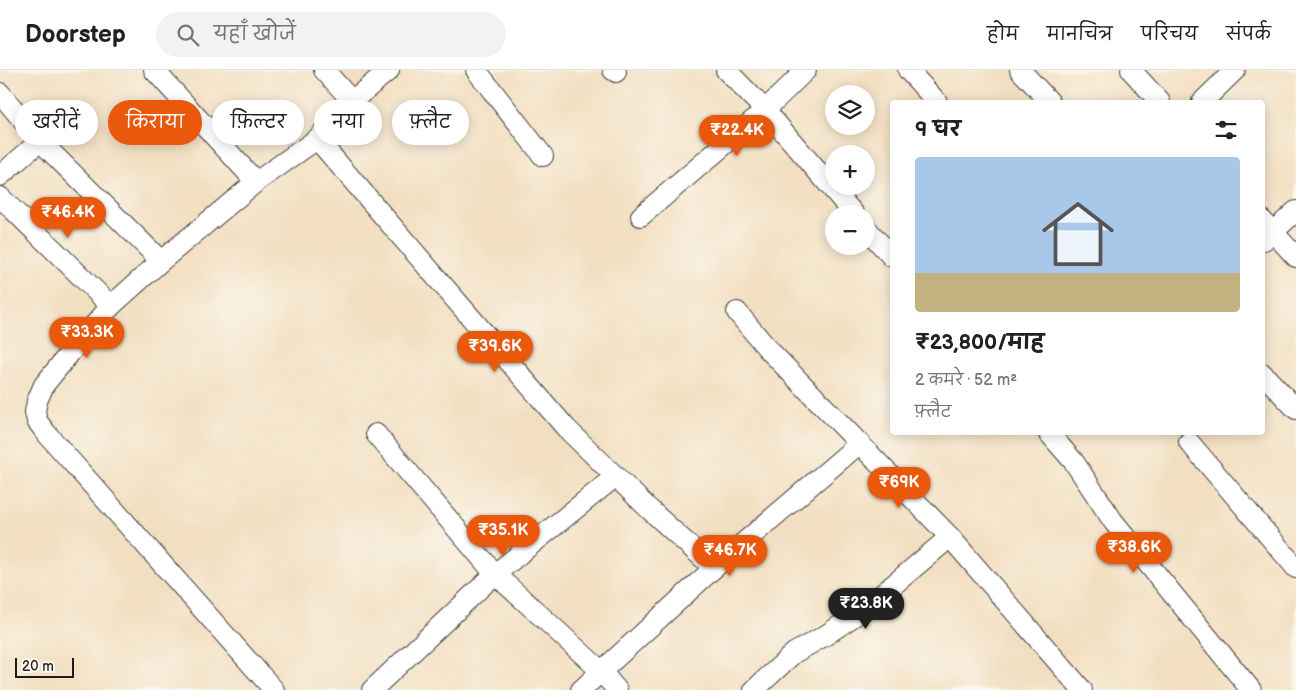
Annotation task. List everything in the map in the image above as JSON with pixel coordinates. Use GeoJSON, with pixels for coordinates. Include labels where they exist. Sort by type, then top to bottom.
{"type":"FeatureCollection","features":[{"type":"Feature","properties":{"kind":"street"},"geometry":{"type":"LineString","coordinates":[[154,70],[256,182]]}},
{"type":"Feature","properties":{"kind":"street"},"geometry":{"type":"LineString","coordinates":[[324,70],[351,100]]}},
{"type":"Feature","properties":{"kind":"street"},"geometry":{"type":"LineString","coordinates":[[353,100],[389,70]]}},
{"type":"Feature","properties":{"kind":"street"},"geometry":{"type":"LineString","coordinates":[[476,70],[543,156]]}},
{"type":"Feature","properties":{"kind":"street"},"geometry":{"type":"LineString","coordinates":[[726,70],[765,110],[846,205]]}},
{"type":"Feature","properties":{"kind":"street"},"geometry":{"type":"LineString","coordinates":[[641,216],[765,110],[806,70]]}},
{"type":"Feature","properties":{"kind":"street"},"geometry":{"type":"LineString","coordinates":[[908,70],[935,100]]}},
{"type":"Feature","properties":{"kind":"street"},"geometry":{"type":"LineString","coordinates":[[1020,70],[1048,100]]}},
{"type":"Feature","properties":{"kind":"street"},"geometry":{"type":"LineString","coordinates":[[1131,70],[1158,100]]}},
{"type":"Feature","properties":{"kind":"street"},"geometry":{"type":"LineString","coordinates":[[1204,100],[1235,70]]}},
{"type":"Feature","properties":{"kind":"street"},"geometry":{"type":"LineString","coordinates":[[0,93],[15,111]]}},
{"type":"Feature","properties":{"kind":"street"},"geometry":{"type":"LineString","coordinates":[[274,690],[47,434],[37,421],[35,412],[37,401],[44,385],[72,349],[111,306],[161,261],[256,182],[314,140]]}},
{"type":"Feature","properties":{"kind":"street"},"geometry":{"type":"LineString","coordinates":[[0,176],[35,145]]}},
{"type":"Feature","properties":{"kind":"street"},"geometry":{"type":"LineString","coordinates":[[44,145],[161,261]]}},
{"type":"Feature","properties":{"kind":"street"},"geometry":{"type":"LineString","coordinates":[[323,145],[566,428],[714,568]]}},
{"type":"Feature","properties":{"kind":"street"},"geometry":{"type":"LineString","coordinates":[[0,196],[111,306]]}},
{"type":"Feature","properties":{"kind":"street"},"geometry":{"type":"LineString","coordinates":[[1296,211],[1266,231],[1296,257]]}},
{"type":"Feature","properties":{"kind":"street"},"geometry":{"type":"LineString","coordinates":[[875,235],[888,245]]}},
{"type":"Feature","properties":{"kind":"street"},"geometry":{"type":"LineString","coordinates":[[737,312],[767,348],[950,537],[1082,690]]}},
{"type":"Feature","properties":{"kind":"street"},"geometry":{"type":"LineString","coordinates":[[1265,376],[1296,409]]}},
{"type":"Feature","properties":{"kind":"street"},"geometry":{"type":"LineString","coordinates":[[376,434],[495,574],[601,672],[617,690]]}},
{"type":"Feature","properties":{"kind":"street"},"geometry":{"type":"LineString","coordinates":[[1051,435],[1074,462],[1113,521],[1251,690]]}},
{"type":"Feature","properties":{"kind":"street"},"geometry":{"type":"LineString","coordinates":[[1189,442],[1296,568]]}},
{"type":"Feature","properties":{"kind":"street"},"geometry":{"type":"LineString","coordinates":[[580,690],[714,568],[860,443]]}},
{"type":"Feature","properties":{"kind":"street"},"geometry":{"type":"LineString","coordinates":[[372,690],[495,574],[616,476]]}},
{"type":"Feature","properties":{"kind":"street"},"geometry":{"type":"LineString","coordinates":[[754,690],[794,653],[826,635],[866,608],[950,537]]}}]}
